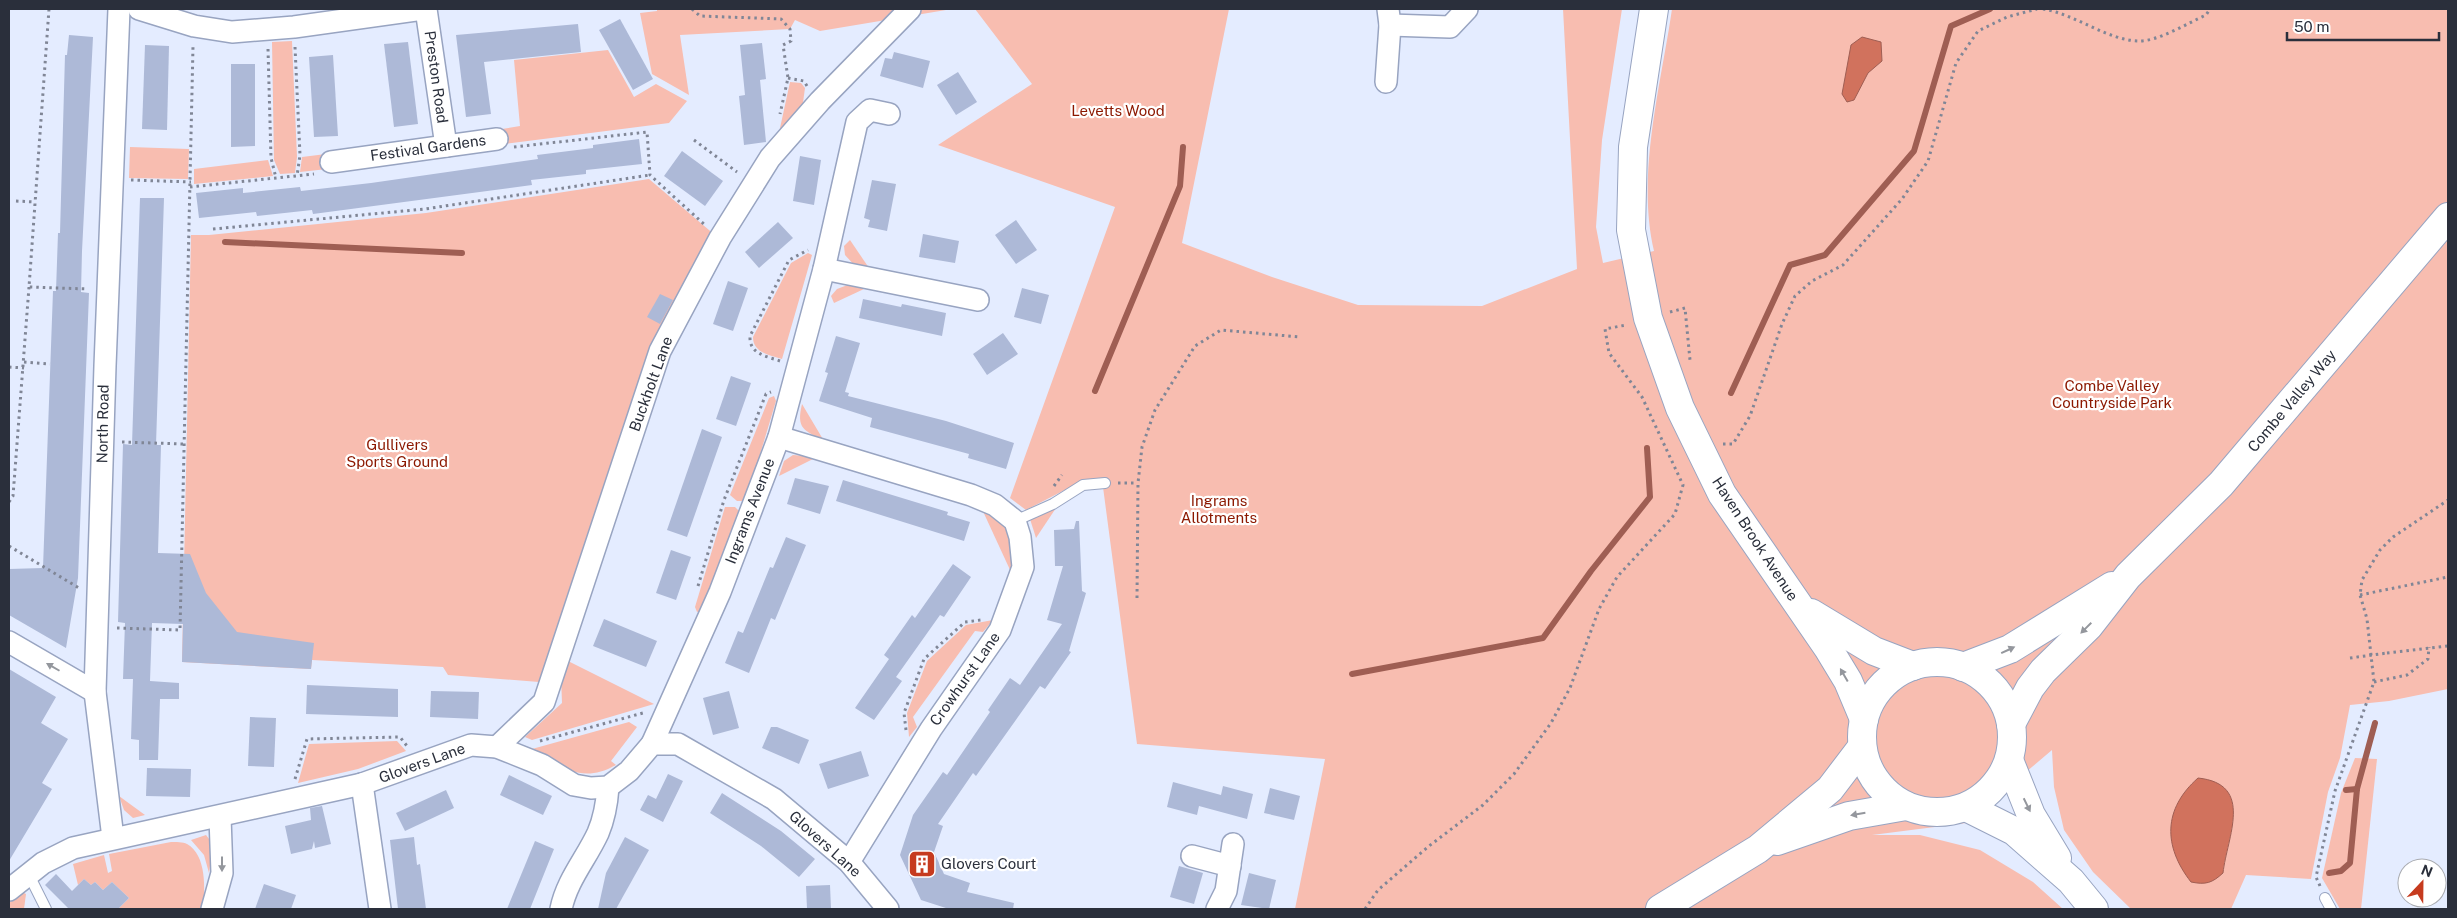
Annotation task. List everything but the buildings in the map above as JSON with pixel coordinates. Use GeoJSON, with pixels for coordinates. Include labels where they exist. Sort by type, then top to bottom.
{"type":"FeatureCollection","features":[{"type":"Feature","properties":{"kind":"main road","name":"Haven Brook Avenue"},"geometry":{"type":"LineString","coordinates":[[1654,9],[1633,147],[1630,230],[1643,297],[1655,340],[1680,408],[1722,494],[1828,648],[1848,681],[1864,719]]}},
{"type":"Feature","properties":{"kind":"main road","name":"Combe Valley Way"},"geometry":{"type":"LineString","coordinates":[[2011,724],[2030,688],[2043,671],[2089,626],[2128,576],[2221,484],[2448,217]]}},
{"type":"Feature","properties":{"kind":"main road","name":"Combe Valley Way"},"geometry":{"type":"LineString","coordinates":[[1963,667],[2010,649],[2128,576]]}},
{"type":"Feature","properties":{"kind":"main road","name":"Haven Brook Avenue"},"geometry":{"type":"LineString","coordinates":[[1799,606],[1842,634],[1874,651],[1913,666]]}},
{"type":"Feature","properties":{"kind":"main road"},"geometry":{"type":"LineString","coordinates":[[1938,662],[1963,667],[1985,679],[2008,711],[2012,742],[2009,760],[2004,772],[1992,788],[1978,801],[1966,807],[1926,812],[1906,806],[1884,792],[1870,771],[1862,747],[1864,719],[1868,707],[1881,686],[1896,674],[1913,666],[1938,662]]}},
{"type":"Feature","properties":{"kind":"main road"},"geometry":{"type":"LineString","coordinates":[[1660,909],[1758,849],[1830,789],[1862,747]]}},
{"type":"Feature","properties":{"kind":"main road"},"geometry":{"type":"LineString","coordinates":[[2009,760],[2032,815],[2071,881],[2094,909]]}},
{"type":"Feature","properties":{"kind":"main road"},"geometry":{"type":"LineString","coordinates":[[1758,849],[1816,826],[1849,816],[1906,806]]}},
{"type":"Feature","properties":{"kind":"main road"},"geometry":{"type":"LineString","coordinates":[[1966,807],[2014,831],[2071,881]]}},
{"type":"Feature","properties":{"kind":"street","name":"North Road"},"geometry":{"type":"LineString","coordinates":[[113,838],[95,692],[119,9]]}},
{"type":"Feature","properties":{"kind":"street","name":"Preston Road"},"geometry":{"type":"LineString","coordinates":[[139,9],[194,26],[232,32],[294,27],[424,9],[446,146]]}},
{"type":"Feature","properties":{"kind":"street","name":"Buckholt Lane"},"geometry":{"type":"LineString","coordinates":[[497,747],[544,702],[660,351],[720,238],[770,158],[806,117],[910,9]]}},
{"type":"Feature","properties":{"kind":"street"},"geometry":{"type":"LineString","coordinates":[[1386,82],[1389,17],[1450,27],[1467,9]]}},
{"type":"Feature","properties":{"kind":"street","name":"Ingrams Avenue"},"geometry":{"type":"LineString","coordinates":[[652,744],[720,592],[779,437],[826,260],[857,122],[870,110],[889,114]]}},
{"type":"Feature","properties":{"kind":"street","name":"Festival Gardens"},"geometry":{"type":"LineString","coordinates":[[332,162],[359,166],[446,146],[497,139]]}},
{"type":"Feature","properties":{"kind":"street"},"geometry":{"type":"LineString","coordinates":[[826,260],[978,300]]}},
{"type":"Feature","properties":{"kind":"street"},"geometry":{"type":"LineString","coordinates":[[779,437],[971,495],[995,505],[1015,521]]}},
{"type":"Feature","properties":{"kind":"street","name":"Crowhurst Lane"},"geometry":{"type":"LineString","coordinates":[[849,862],[931,729],[1000,630],[1023,567],[1020,537],[1015,521]]}},
{"type":"Feature","properties":{"kind":"street"},"geometry":{"type":"LineString","coordinates":[[9,642],[95,692]]}},
{"type":"Feature","properties":{"kind":"street"},"geometry":{"type":"LineString","coordinates":[[561,909],[565,891],[598,832],[607,803],[608,787],[629,770],[652,744]]}},
{"type":"Feature","properties":{"kind":"street","name":"Glovers Lane"},"geometry":{"type":"LineString","coordinates":[[652,744],[678,744],[774,799],[849,862],[888,909]]}},
{"type":"Feature","properties":{"kind":"street","name":"Glovers Lane"},"geometry":{"type":"LineString","coordinates":[[9,890],[43,863],[73,848],[113,838],[220,817],[362,784],[471,745],[497,747],[542,765],[574,785],[591,788],[608,787]]}},
{"type":"Feature","properties":{"kind":"street"},"geometry":{"type":"LineString","coordinates":[[362,784],[380,909]]}},
{"type":"Feature","properties":{"kind":"street"},"geometry":{"type":"LineString","coordinates":[[212,909],[222,873],[220,817]]}},
{"type":"Feature","properties":{"kind":"street"},"geometry":{"type":"LineString","coordinates":[[1217,909],[1226,891],[1233,844]]}},
{"type":"Feature","properties":{"kind":"street"},"geometry":{"type":"LineString","coordinates":[[1192,856],[1230,866]]}},
{"type":"Feature","properties":{"kind":"lane"},"geometry":{"type":"LineString","coordinates":[[1015,521],[1053,504],[1083,485],[1105,483]]}},
{"type":"Feature","properties":{"kind":"lane"},"geometry":{"type":"LineString","coordinates":[[28,873],[46,909]]}},
{"type":"Feature","properties":{"kind":"lane"},"geometry":{"type":"LineString","coordinates":[[2325,898],[2331,909]]}},
{"type":"Feature","properties":{"kind":"path"},"geometry":{"type":"LineString","coordinates":[[9,502],[13,496],[24,368],[49,9]]}},
{"type":"Feature","properties":{"kind":"path"},"geometry":{"type":"LineString","coordinates":[[692,9],[700,16],[781,19],[790,29],[791,41],[783,44],[788,78],[778,123]]}},
{"type":"Feature","properties":{"kind":"path"},"geometry":{"type":"LineString","coordinates":[[1718,444],[1734,444],[1750,416],[1782,324],[1794,296],[1812,281],[1843,265],[1902,199],[1928,161],[1956,63],[1978,32],[2007,17],[2036,9]]}},
{"type":"Feature","properties":{"kind":"path"},"geometry":{"type":"LineString","coordinates":[[2043,9],[2059,12],[2114,35],[2138,41],[2158,36],[2206,15],[2210,9]]}},
{"type":"Feature","properties":{"kind":"path"},"geometry":{"type":"LineString","coordinates":[[97,628],[180,630],[194,26]]}},
{"type":"Feature","properties":{"kind":"path"},"geometry":{"type":"LineString","coordinates":[[294,27],[300,155],[297,176]]}},
{"type":"Feature","properties":{"kind":"path"},"geometry":{"type":"LineString","coordinates":[[268,30],[271,158],[276,178]]}},
{"type":"Feature","properties":{"kind":"path"},"geometry":{"type":"LineString","coordinates":[[497,139],[499,149],[648,132],[650,175],[720,238]]}},
{"type":"Feature","properties":{"kind":"path"},"geometry":{"type":"LineString","coordinates":[[694,140],[754,185]]}},
{"type":"Feature","properties":{"kind":"path"},"geometry":{"type":"LineString","coordinates":[[190,187],[332,172],[332,162]]}},
{"type":"Feature","properties":{"kind":"path"},"geometry":{"type":"LineString","coordinates":[[213,229],[426,209],[650,175]]}},
{"type":"Feature","properties":{"kind":"path"},"geometry":{"type":"LineString","coordinates":[[113,180],[191,182]]}},
{"type":"Feature","properties":{"kind":"path"},"geometry":{"type":"LineString","coordinates":[[16,201],[35,202]]}},
{"type":"Feature","properties":{"kind":"path"},"geometry":{"type":"LineString","coordinates":[[697,589],[724,500],[766,394],[795,375],[755,352],[750,345],[750,336],[789,260],[812,247],[826,260]]}},
{"type":"Feature","properties":{"kind":"path"},"geometry":{"type":"LineString","coordinates":[[29,287],[108,290]]}},
{"type":"Feature","properties":{"kind":"path"},"geometry":{"type":"LineString","coordinates":[[1668,313],[1685,308],[1690,369]]}},
{"type":"Feature","properties":{"kind":"path"},"geometry":{"type":"LineString","coordinates":[[1365,909],[1378,890],[1429,846],[1483,806],[1514,774],[1551,723],[1570,688],[1599,609],[1617,577],[1675,514],[1683,485],[1642,397],[1609,353],[1605,329],[1629,324]]}},
{"type":"Feature","properties":{"kind":"path"},"geometry":{"type":"LineString","coordinates":[[1136,598],[1138,483],[1142,447],[1155,410],[1195,346],[1221,330],[1300,337]]}},
{"type":"Feature","properties":{"kind":"path"},"geometry":{"type":"LineString","coordinates":[[24,362],[50,364]]}},
{"type":"Feature","properties":{"kind":"path"},"geometry":{"type":"LineString","coordinates":[[9,368],[24,368]]}},
{"type":"Feature","properties":{"kind":"path"},"geometry":{"type":"LineString","coordinates":[[103,441],[184,444]]}},
{"type":"Feature","properties":{"kind":"path"},"geometry":{"type":"LineString","coordinates":[[2325,898],[2316,878],[2335,791],[2374,682],[2366,619],[2360,595],[2362,580],[2380,550],[2393,537],[2448,500]]}},
{"type":"Feature","properties":{"kind":"path"},"geometry":{"type":"LineString","coordinates":[[9,546],[97,599]]}},
{"type":"Feature","properties":{"kind":"path"},"geometry":{"type":"LineString","coordinates":[[2360,595],[2448,577]]}},
{"type":"Feature","properties":{"kind":"path"},"geometry":{"type":"LineString","coordinates":[[910,763],[904,713],[924,659],[965,622],[1005,616]]}},
{"type":"Feature","properties":{"kind":"path"},"geometry":{"type":"LineString","coordinates":[[2350,658],[2448,646]]}},
{"type":"Feature","properties":{"kind":"path"},"geometry":{"type":"LineString","coordinates":[[2374,682],[2407,675],[2428,659],[2429,647]]}},
{"type":"Feature","properties":{"kind":"path"},"geometry":{"type":"LineString","coordinates":[[532,744],[670,706]]}},
{"type":"Feature","properties":{"kind":"path"},"geometry":{"type":"LineString","coordinates":[[288,801],[307,739],[400,737],[422,763]]}},
{"type":"Feature","properties":{"kind":"green space"},"geometry":{"type":"Polygon","coordinates":[[[657,9],[952,9],[820,31],[795,20],[790,29],[680,35],[689,95],[652,74],[640,13],[657,11],[657,9]]]}},
{"type":"Feature","properties":{"kind":"green space","name":"Combe Valley Countryside Park"},"geometry":{"type":"Polygon","coordinates":[[[975,9],[1229,9],[1182,243],[1272,277],[1358,305],[1482,306],[1577,269],[1563,9],[1622,9],[1602,140],[1596,227],[1603,263],[1654,251],[1649,222],[1649,161],[1652,130],[1672,9],[2448,9],[2448,689],[2389,701],[2350,705],[2340,758],[2328,792],[2311,879],[2246,875],[2231,909],[2131,909],[2093,872],[2064,830],[2054,787],[2052,750],[1966,823],[1872,835],[1920,835],[1980,850],[2033,882],[2063,909],[1295,909],[1325,759],[1137,744],[1103,487],[1108,478],[1084,480],[1026,510],[1010,498],[1115,207],[938,145],[1032,84],[975,9]]]}},
{"type":"Feature","properties":{"kind":"green space"},"geometry":{"type":"Polygon","coordinates":[[[292,41],[297,157],[295,173],[280,174],[274,160],[272,42],[292,41]]]}},
{"type":"Feature","properties":{"kind":"green space"},"geometry":{"type":"Polygon","coordinates":[[[608,50],[634,97],[656,84],[687,101],[669,123],[505,144],[502,129],[520,126],[514,60],[608,50]]]}},
{"type":"Feature","properties":{"kind":"green space"},"geometry":{"type":"Polygon","coordinates":[[[790,82],[801,83],[805,88],[801,117],[777,142],[790,82]]]}},
{"type":"Feature","properties":{"kind":"green space"},"geometry":{"type":"Polygon","coordinates":[[[130,147],[189,149],[188,179],[129,178],[130,147]]]}},
{"type":"Feature","properties":{"kind":"green space"},"geometry":{"type":"Polygon","coordinates":[[[326,154],[327,169],[300,172],[302,157],[326,154]]]}},
{"type":"Feature","properties":{"kind":"green space"},"geometry":{"type":"Polygon","coordinates":[[[268,160],[273,176],[194,184],[194,169],[268,160]]]}},
{"type":"Feature","properties":{"kind":"green space","name":"Gullivers Sports Ground"},"geometry":{"type":"Polygon","coordinates":[[[649,179],[716,236],[550,664],[539,682],[448,675],[443,667],[312,660],[311,669],[182,662],[191,235],[209,235],[426,213],[649,179]]]}},
{"type":"Feature","properties":{"kind":"green space"},"geometry":{"type":"Polygon","coordinates":[[[850,240],[869,268],[856,267],[845,255],[844,246],[850,240]]]}},
{"type":"Feature","properties":{"kind":"green space"},"geometry":{"type":"Polygon","coordinates":[[[808,253],[812,255],[782,359],[759,350],[753,337],[791,263],[808,253]]]}},
{"type":"Feature","properties":{"kind":"green space"},"geometry":{"type":"Polygon","coordinates":[[[853,283],[865,286],[864,289],[834,303],[831,296],[837,289],[853,283]]]}},
{"type":"Feature","properties":{"kind":"green space"},"geometry":{"type":"Polygon","coordinates":[[[774,396],[776,401],[746,501],[737,501],[730,495],[769,398],[774,396]]]}},
{"type":"Feature","properties":{"kind":"green space"},"geometry":{"type":"Polygon","coordinates":[[[802,404],[824,441],[803,428],[800,419],[802,404]]]}},
{"type":"Feature","properties":{"kind":"green space"},"geometry":{"type":"Polygon","coordinates":[[[793,455],[817,457],[779,476],[784,461],[793,455]]]}},
{"type":"Feature","properties":{"kind":"green space"},"geometry":{"type":"Polygon","coordinates":[[[725,507],[735,507],[742,514],[703,610],[697,612],[695,607],[725,507]]]}},
{"type":"Feature","properties":{"kind":"green space"},"geometry":{"type":"Polygon","coordinates":[[[981,507],[1010,526],[1015,562],[1011,572],[981,507]]]}},
{"type":"Feature","properties":{"kind":"green space"},"geometry":{"type":"Polygon","coordinates":[[[1056,508],[1036,538],[1030,519],[1056,508]]]}},
{"type":"Feature","properties":{"kind":"green space"},"geometry":{"type":"Polygon","coordinates":[[[993,620],[983,632],[975,631],[913,717],[917,727],[909,737],[907,713],[927,661],[966,625],[993,620]]]}},
{"type":"Feature","properties":{"kind":"green space"},"geometry":{"type":"Polygon","coordinates":[[[566,660],[654,704],[532,740],[525,737],[562,703],[561,677],[566,660]]]}},
{"type":"Feature","properties":{"kind":"green space"},"geometry":{"type":"Polygon","coordinates":[[[629,722],[637,727],[611,761],[616,765],[603,771],[582,773],[572,771],[532,749],[629,722]]]}},
{"type":"Feature","properties":{"kind":"green space"},"geometry":{"type":"Polygon","coordinates":[[[397,741],[406,751],[358,769],[298,783],[309,744],[397,741]]]}},
{"type":"Feature","properties":{"kind":"green space"},"geometry":{"type":"Polygon","coordinates":[[[2355,758],[2377,759],[2361,909],[2340,909],[2322,878],[2341,793],[2355,758]]]}},
{"type":"Feature","properties":{"kind":"green space"},"geometry":{"type":"Polygon","coordinates":[[[119,796],[145,815],[133,818],[124,810],[119,796]]]}},
{"type":"Feature","properties":{"kind":"green space"},"geometry":{"type":"Polygon","coordinates":[[[206,835],[213,844],[209,873],[204,855],[191,840],[206,835]]]}},
{"type":"Feature","properties":{"kind":"green space"},"geometry":{"type":"Polygon","coordinates":[[[171,842],[187,844],[194,849],[198,856],[204,883],[203,909],[118,909],[129,898],[112,882],[103,890],[95,882],[91,885],[84,879],[78,885],[73,864],[104,855],[108,873],[112,871],[109,854],[171,842]]]}},
{"type":"Feature","properties":{"kind":"green space"},"geometry":{"type":"Polygon","coordinates":[[[22,892],[26,894],[24,909],[9,909],[9,903],[22,892]]]}},
{"type":"Feature","properties":{"kind":"shaded area"},"geometry":{"type":"Polygon","coordinates":[[[1862,37],[1881,42],[1882,61],[1868,73],[1854,100],[1847,102],[1842,94],[1851,45],[1862,37]]]}},
{"type":"Feature","properties":{"kind":"shaded area"},"geometry":{"type":"Polygon","coordinates":[[[2198,778],[2216,782],[2227,790],[2232,801],[2233,814],[2232,829],[2223,873],[2212,881],[2205,883],[2191,882],[2182,868],[2175,855],[2171,828],[2178,802],[2198,778]]]}},
{"type":"Feature","properties":{"kind":"waterway"},"geometry":{"type":"LineString","coordinates":[[1731,393],[1790,265],[1825,255],[1914,151],[1951,26],[1990,9]]}},
{"type":"Feature","properties":{"kind":"waterway"},"geometry":{"type":"LineString","coordinates":[[1095,391],[1180,186],[1183,147]]}},
{"type":"Feature","properties":{"kind":"waterway"},"geometry":{"type":"LineString","coordinates":[[225,242],[462,253]]}},
{"type":"Feature","properties":{"kind":"waterway"},"geometry":{"type":"LineString","coordinates":[[1352,674],[1543,638],[1591,571],[1650,497],[1647,448]]}},
{"type":"Feature","properties":{"kind":"waterway"},"geometry":{"type":"LineString","coordinates":[[2329,873],[2341,871],[2350,863],[2357,789],[2375,723]]}},
{"type":"Feature","properties":{"kind":"waterway"},"geometry":{"type":"LineString","coordinates":[[2346,790],[2357,789]]}},
{"type":"Feature","properties":{"kind":"place","name":"Glovers Court"},"geometry":{"type":"Point","coordinates":[922,864]}},
{"type":"Feature","properties":{"kind":"park label","name":"Levetts Wood"},"geometry":{"type":"Point","coordinates":[1118,111]}},
{"type":"Feature","properties":{"kind":"park label","name":"Ingrams Allotments"},"geometry":{"type":"Point","coordinates":[1219,510]}}]}
